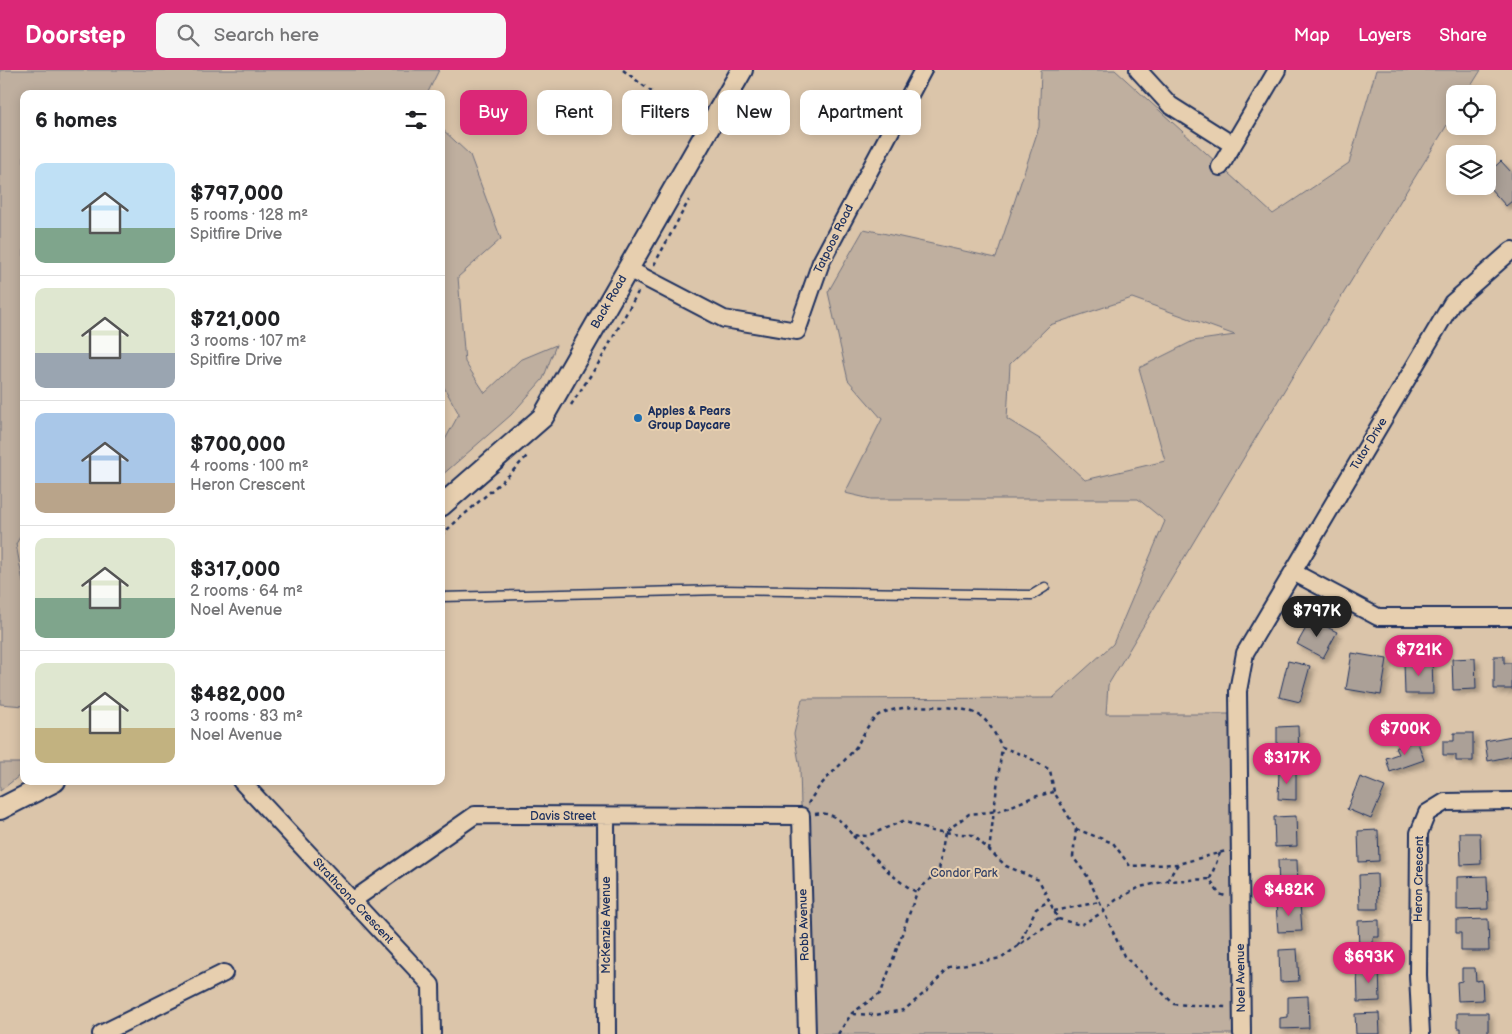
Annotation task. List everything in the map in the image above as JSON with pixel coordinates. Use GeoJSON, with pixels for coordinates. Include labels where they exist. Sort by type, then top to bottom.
{"type":"FeatureCollection","features":[{"type":"Feature","properties":{"kind":"street","name":"Back Road"},"geometry":{"type":"LineString","coordinates":[[445,503],[543,417],[742,70]]}},
{"type":"Feature","properties":{"kind":"street","name":"Tatpoos Road"},"geometry":{"type":"LineString","coordinates":[[628,269],[724,319],[797,330],[821,262],[923,70]]}},
{"type":"Feature","properties":{"kind":"street"},"geometry":{"type":"LineString","coordinates":[[1138,70],[1170,105],[1233,145]]}},
{"type":"Feature","properties":{"kind":"street"},"geometry":{"type":"LineString","coordinates":[[1220,167],[1277,70]]}},
{"type":"Feature","properties":{"kind":"street","name":"Tutor Drive"},"geometry":{"type":"LineString","coordinates":[[1245,653],[1452,303],[1512,250]]}},
{"type":"Feature","properties":{"kind":"street"},"geometry":{"type":"LineString","coordinates":[[1293,572],[1378,618],[1512,617]]}},
{"type":"Feature","properties":{"kind":"street","name":"Noel Avenue"},"geometry":{"type":"LineString","coordinates":[[1242,1034],[1238,691],[1245,653]]}},
{"type":"Feature","properties":{"kind":"street"},"geometry":{"type":"LineString","coordinates":[[0,809],[47,785]]}},
{"type":"Feature","properties":{"kind":"street","name":"Strathcona Crescent"},"geometry":{"type":"LineString","coordinates":[[245,785],[431,985],[432,1034]]}},
{"type":"Feature","properties":{"kind":"street","name":"Heron Crescent"},"geometry":{"type":"LineString","coordinates":[[1421,1034],[1418,975],[1419,833],[1428,813],[1445,802],[1512,801]]}},
{"type":"Feature","properties":{"kind":"street","name":"Davis Street"},"geometry":{"type":"LineString","coordinates":[[352,901],[475,815],[801,816]]}},
{"type":"Feature","properties":{"kind":"street","name":"McKenzie Avenue"},"geometry":{"type":"LineString","coordinates":[[606,816],[607,1034]]}},
{"type":"Feature","properties":{"kind":"street","name":"Robb Avenue"},"geometry":{"type":"LineString","coordinates":[[801,816],[807,1034]]}},
{"type":"Feature","properties":{"kind":"street"},"geometry":{"type":"LineString","coordinates":[[101,1034],[224,973]]}},
{"type":"Feature","properties":{"kind":"lane"},"geometry":{"type":"LineString","coordinates":[[445,597],[722,590],[1032,595],[1045,587]]}},
{"type":"Feature","properties":{"kind":"path"},"geometry":{"type":"LineString","coordinates":[[623,70],[665,102],[684,125],[703,139]]}},
{"type":"Feature","properties":{"kind":"path"},"geometry":{"type":"LineString","coordinates":[[801,816],[818,785],[853,751],[876,716],[907,707],[957,708],[978,714],[994,731],[1002,747],[989,851]]}},
{"type":"Feature","properties":{"kind":"path"},"geometry":{"type":"LineString","coordinates":[[1002,747],[1028,757],[1050,770],[1054,792],[1076,829],[1073,857],[1088,878],[1124,956],[1174,1004],[1242,1007]]}},
{"type":"Feature","properties":{"kind":"path"},"geometry":{"type":"LineString","coordinates":[[838,1034],[852,1013],[881,993],[917,892],[939,870],[945,832],[969,814],[1000,811],[1032,797],[1054,792]]}},
{"type":"Feature","properties":{"kind":"path"},"geometry":{"type":"LineString","coordinates":[[801,816],[823,812],[842,820],[852,835],[876,856],[902,886],[917,892]]}},
{"type":"Feature","properties":{"kind":"path"},"geometry":{"type":"LineString","coordinates":[[852,835],[866,836],[903,821],[932,831],[973,835],[1006,866],[1039,880],[1058,919]]}},
{"type":"Feature","properties":{"kind":"path"},"geometry":{"type":"LineString","coordinates":[[1076,829],[1113,843],[1130,866],[1178,864],[1240,846]]}},
{"type":"Feature","properties":{"kind":"path"},"geometry":{"type":"LineString","coordinates":[[1210,879],[1220,853]]}},
{"type":"Feature","properties":{"kind":"path"},"geometry":{"type":"LineString","coordinates":[[1167,881],[1178,864]]}},
{"type":"Feature","properties":{"kind":"path"},"geometry":{"type":"LineString","coordinates":[[852,1013],[875,1015],[904,1010],[928,990],[949,967],[1002,958],[1035,933],[1058,919],[1081,924],[1103,912],[1116,900],[1140,886],[1167,881],[1210,879]]}},
{"type":"Feature","properties":{"kind":"path"},"geometry":{"type":"LineString","coordinates":[[1210,879],[1219,894],[1240,901]]}},
{"type":"Feature","properties":{"kind":"path"},"geometry":{"type":"LineString","coordinates":[[1017,948],[1036,909],[1048,901]]}},
{"type":"Feature","properties":{"kind":"path"},"geometry":{"type":"LineString","coordinates":[[1054,911],[1098,902]]}},
{"type":"Feature","properties":{"kind":"green space"},"geometry":{"type":"Polygon","coordinates":[[[0,70],[439,70],[429,90],[20,90],[20,537],[16,544],[20,566],[20,706],[0,704],[0,70]]]}},
{"type":"Feature","properties":{"kind":"green space","name":"Condor Park"},"geometry":{"type":"Polygon","coordinates":[[[1041,70],[1115,70],[1273,214],[1349,163],[1376,70],[1481,70],[1472,85],[1446,85],[1446,127],[1297,369],[1108,685],[1106,714],[1238,714],[1242,1034],[807,1034],[800,768],[794,734],[802,699],[1053,698],[1113,644],[1165,521],[1138,499],[871,499],[845,493],[882,419],[848,380],[828,292],[864,229],[996,258],[1039,127],[1041,70]],[[1132,298],[1050,325],[1010,364],[1007,419],[1043,441],[1085,480],[1165,461],[1139,368],[1193,341],[1235,335],[1132,298]]]}},
{"type":"Feature","properties":{"kind":"green space"},"geometry":{"type":"Polygon","coordinates":[[[445,132],[470,155],[501,239],[458,277],[465,362],[485,393],[520,360],[556,345],[543,379],[511,415],[445,473],[445,440],[459,414],[445,389],[445,132]]]}},
{"type":"Feature","properties":{"kind":"green space"},"geometry":{"type":"Polygon","coordinates":[[[0,763],[20,763],[20,775],[0,791],[0,763]]]}},
{"type":"Feature","properties":{"kind":"building"},"geometry":{"type":"Polygon","coordinates":[[[1501,161],[1512,173],[1512,201],[1506,206],[1496,195],[1496,166],[1501,161]]]}},
{"type":"Feature","properties":{"kind":"building"},"geometry":{"type":"Polygon","coordinates":[[[1311,619],[1337,632],[1323,658],[1297,644],[1311,619]]]}},
{"type":"Feature","properties":{"kind":"building"},"geometry":{"type":"Polygon","coordinates":[[[1352,653],[1387,659],[1381,695],[1346,689],[1352,653]]]}},
{"type":"Feature","properties":{"kind":"building"},"geometry":{"type":"Polygon","coordinates":[[[1494,656],[1504,656],[1504,663],[1512,663],[1512,689],[1494,689],[1494,656]]]}},
{"type":"Feature","properties":{"kind":"building"},"geometry":{"type":"Polygon","coordinates":[[[1418,657],[1432,657],[1433,694],[1405,694],[1404,662],[1418,662],[1418,657]]]}},
{"type":"Feature","properties":{"kind":"building"},"geometry":{"type":"Polygon","coordinates":[[[1475,658],[1476,689],[1453,690],[1452,659],[1475,658]]]}},
{"type":"Feature","properties":{"kind":"building"},"geometry":{"type":"Polygon","coordinates":[[[1288,661],[1310,666],[1300,702],[1279,697],[1288,661]]]}},
{"type":"Feature","properties":{"kind":"building"},"geometry":{"type":"Polygon","coordinates":[[[1298,726],[1299,758],[1277,758],[1277,727],[1298,726]]]}},
{"type":"Feature","properties":{"kind":"building"},"geometry":{"type":"Polygon","coordinates":[[[1454,733],[1473,733],[1473,761],[1456,761],[1456,755],[1443,755],[1443,741],[1454,741],[1454,733]]]}},
{"type":"Feature","properties":{"kind":"building"},"geometry":{"type":"Polygon","coordinates":[[[1512,736],[1512,756],[1488,761],[1485,741],[1512,736]]]}},
{"type":"Feature","properties":{"kind":"building"},"geometry":{"type":"Polygon","coordinates":[[[1417,740],[1424,760],[1390,772],[1386,758],[1398,754],[1395,748],[1417,740]]]}},
{"type":"Feature","properties":{"kind":"building"},"geometry":{"type":"Polygon","coordinates":[[[1279,770],[1296,770],[1296,800],[1278,799],[1279,770]]]}},
{"type":"Feature","properties":{"kind":"building"},"geometry":{"type":"Polygon","coordinates":[[[1360,777],[1385,787],[1371,819],[1347,809],[1360,777]]]}},
{"type":"Feature","properties":{"kind":"building"},"geometry":{"type":"Polygon","coordinates":[[[1296,816],[1297,846],[1275,847],[1274,817],[1296,816]]]}},
{"type":"Feature","properties":{"kind":"building"},"geometry":{"type":"Polygon","coordinates":[[[1378,830],[1379,861],[1359,862],[1358,831],[1378,830]]]}},
{"type":"Feature","properties":{"kind":"building"},"geometry":{"type":"Polygon","coordinates":[[[1460,833],[1480,833],[1481,864],[1461,865],[1460,833]]]}},
{"type":"Feature","properties":{"kind":"building"},"geometry":{"type":"Polygon","coordinates":[[[1278,860],[1297,860],[1298,891],[1279,891],[1278,860]]]}},
{"type":"Feature","properties":{"kind":"building"},"geometry":{"type":"Polygon","coordinates":[[[1377,874],[1378,909],[1360,909],[1359,875],[1377,874]]]}},
{"type":"Feature","properties":{"kind":"building"},"geometry":{"type":"Polygon","coordinates":[[[1487,876],[1488,909],[1457,910],[1457,877],[1487,876]]]}},
{"type":"Feature","properties":{"kind":"building"},"geometry":{"type":"Polygon","coordinates":[[[1300,903],[1302,931],[1278,932],[1276,904],[1300,903]]]}},
{"type":"Feature","properties":{"kind":"building"},"geometry":{"type":"Polygon","coordinates":[[[1488,919],[1489,951],[1461,951],[1461,933],[1456,933],[1456,920],[1488,919]]]}},
{"type":"Feature","properties":{"kind":"building"},"geometry":{"type":"Polygon","coordinates":[[[1379,920],[1379,937],[1373,937],[1373,949],[1359,950],[1358,921],[1379,920]]]}},
{"type":"Feature","properties":{"kind":"building"},"geometry":{"type":"Polygon","coordinates":[[[1297,949],[1299,981],[1280,982],[1279,950],[1297,949]]]}},
{"type":"Feature","properties":{"kind":"building"},"geometry":{"type":"Polygon","coordinates":[[[1379,967],[1380,1001],[1358,1002],[1357,968],[1379,967]]]}},
{"type":"Feature","properties":{"kind":"building"},"geometry":{"type":"Polygon","coordinates":[[[1462,968],[1475,968],[1476,981],[1482,980],[1483,1000],[1458,1001],[1457,982],[1462,981],[1462,968]]]}},
{"type":"Feature","properties":{"kind":"building"},"geometry":{"type":"Polygon","coordinates":[[[1308,996],[1309,1028],[1280,1029],[1280,1018],[1288,1017],[1288,997],[1308,996]]]}},
{"type":"Feature","properties":{"kind":"building"},"geometry":{"type":"Polygon","coordinates":[[[1379,1013],[1380,1034],[1356,1034],[1355,1014],[1379,1013]]]}},
{"type":"Feature","properties":{"kind":"building"},"geometry":{"type":"Polygon","coordinates":[[[1457,1013],[1488,1013],[1488,1034],[1461,1034],[1461,1028],[1457,1028],[1457,1013]]]}},
{"type":"Feature","properties":{"kind":"place","name":"Apples & Pears Group Daycare"},"geometry":{"type":"Point","coordinates":[638,418]}}]}
